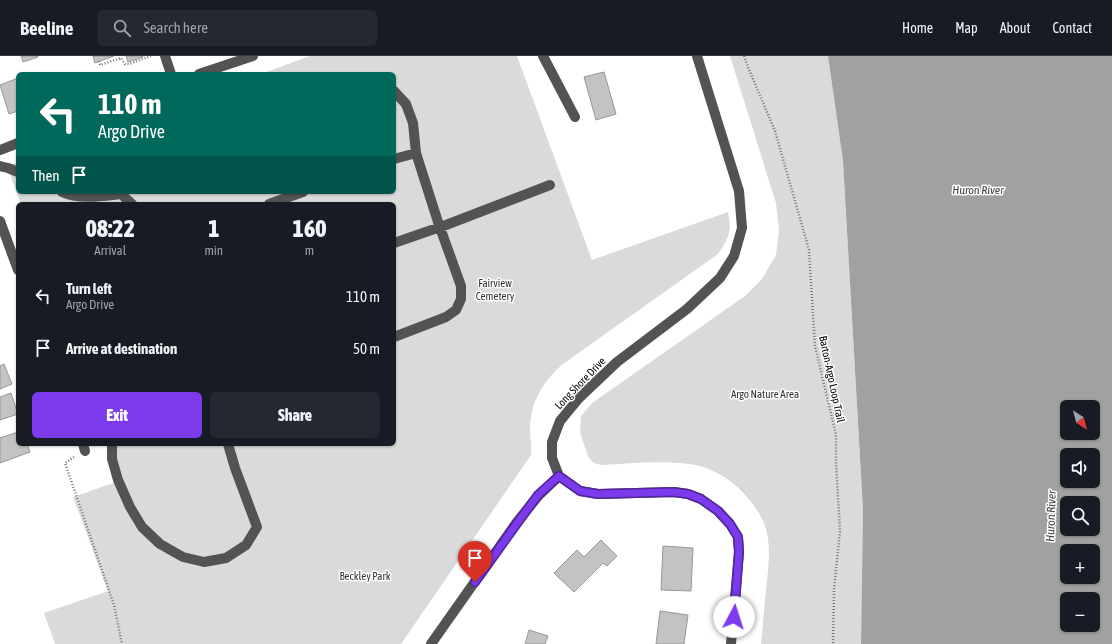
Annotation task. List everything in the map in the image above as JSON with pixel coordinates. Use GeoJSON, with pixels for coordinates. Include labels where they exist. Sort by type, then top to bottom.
{"type":"FeatureCollection","features":[{"type":"Feature","properties":{"kind":"street"},"geometry":{"type":"LineString","coordinates":[[165,56],[171,72]]}},
{"type":"Feature","properties":{"kind":"street"},"geometry":{"type":"LineString","coordinates":[[205,72],[254,56]]}},
{"type":"Feature","properties":{"kind":"street"},"geometry":{"type":"LineString","coordinates":[[543,56],[574,117]]}},
{"type":"Feature","properties":{"kind":"street","name":"Long Shore Drive"},"geometry":{"type":"LineString","coordinates":[[559,476],[552,458],[552,442],[560,421],[580,398],[617,362],[687,309],[715,284],[734,256],[742,228],[739,190],[697,56]]}},
{"type":"Feature","properties":{"kind":"street"},"geometry":{"type":"LineString","coordinates":[[396,93],[406,104],[413,123],[416,153],[439,227],[461,286],[461,300],[456,310],[446,317],[396,336]]}},
{"type":"Feature","properties":{"kind":"street"},"geometry":{"type":"LineString","coordinates":[[0,150],[16,144]]}},
{"type":"Feature","properties":{"kind":"street"},"geometry":{"type":"LineString","coordinates":[[396,158],[416,153]]}},
{"type":"Feature","properties":{"kind":"street"},"geometry":{"type":"LineString","coordinates":[[0,166],[16,171]]}},
{"type":"Feature","properties":{"kind":"street"},"geometry":{"type":"LineString","coordinates":[[396,242],[550,185]]}},
{"type":"Feature","properties":{"kind":"street"},"geometry":{"type":"LineString","coordinates":[[67,194],[94,197],[116,194]]}},
{"type":"Feature","properties":{"kind":"street"},"geometry":{"type":"LineString","coordinates":[[124,194],[130,202]]}},
{"type":"Feature","properties":{"kind":"street"},"geometry":{"type":"LineString","coordinates":[[275,202],[297,194]]}},
{"type":"Feature","properties":{"kind":"street"},"geometry":{"type":"LineString","coordinates":[[0,222],[16,265]]}},
{"type":"Feature","properties":{"kind":"street"},"geometry":{"type":"LineString","coordinates":[[112,446],[112,459],[118,480],[130,508],[142,527],[160,544],[183,557],[204,562],[226,558],[246,545],[256,527],[229,446]]}},
{"type":"Feature","properties":{"kind":"street"},"geometry":{"type":"LineString","coordinates":[[431,644],[538,495],[559,476],[580,491],[598,494],[674,492],[688,494],[701,499],[718,511],[730,524],[738,537],[739,552],[731,644]]}},
{"type":"Feature","properties":{"kind":"path"},"geometry":{"type":"LineString","coordinates":[[99,61],[100,65],[121,57],[125,64],[129,64],[136,60],[151,56]]}},
{"type":"Feature","properties":{"kind":"path","name":"Barton-Argo Loop Trail"},"geometry":{"type":"LineString","coordinates":[[744,56],[776,131],[809,250],[815,346],[836,434],[840,531],[834,589],[833,644]]}},
{"type":"Feature","properties":{"kind":"path"},"geometry":{"type":"LineString","coordinates":[[84,447],[65,463],[114,605],[122,644]]}},
{"type":"Feature","properties":{"kind":"green space","name":"Fairview Cemetery"},"geometry":{"type":"Polygon","coordinates":[[[310,56],[517,56],[592,260],[728,212],[730,224],[729,234],[725,244],[718,254],[563,364],[544,384],[536,400],[531,417],[531,455],[401,644],[55,644],[44,613],[108,591],[73,497],[122,480],[110,446],[396,446],[396,202],[20,202],[17,194],[396,194],[396,72],[266,72],[310,56]]]}},
{"type":"Feature","properties":{"kind":"green space","name":"Argo Nature Area"},"geometry":{"type":"Polygon","coordinates":[[[730,56],[828,56],[843,161],[863,510],[861,644],[761,644],[769,550],[767,534],[763,521],[748,498],[725,477],[714,471],[695,465],[667,462],[601,465],[594,463],[589,458],[580,433],[581,416],[592,403],[745,296],[762,279],[776,255],[779,230],[776,203],[730,56]]]}},
{"type":"Feature","properties":{"kind":"green space","name":"Fairview Cemetery"},"geometry":{"type":"Polygon","coordinates":[[[16,163],[16,190],[7,166],[16,163]]]}},
{"type":"Feature","properties":{"kind":"water","name":"Huron River"},"geometry":{"type":"Polygon","coordinates":[[[828,56],[1112,56],[1112,644],[861,644],[863,510],[843,161],[828,56]]]}},
{"type":"Feature","properties":{"kind":"building"},"geometry":{"type":"Polygon","coordinates":[[[21,56],[38,56],[38,57],[23,62],[21,56]]]}},
{"type":"Feature","properties":{"kind":"building"},"geometry":{"type":"Polygon","coordinates":[[[93,56],[114,56],[95,63],[93,56]]]}},
{"type":"Feature","properties":{"kind":"building"},"geometry":{"type":"Polygon","coordinates":[[[126,56],[143,56],[143,57],[128,62],[126,56]]]}},
{"type":"Feature","properties":{"kind":"building"},"geometry":{"type":"Polygon","coordinates":[[[604,72],[616,114],[596,120],[584,77],[604,72]]]}},
{"type":"Feature","properties":{"kind":"building"},"geometry":{"type":"Polygon","coordinates":[[[16,79],[16,112],[9,114],[0,85],[16,79]]]}},
{"type":"Feature","properties":{"kind":"building"},"geometry":{"type":"Polygon","coordinates":[[[4,364],[12,384],[0,389],[0,366],[4,364]]]}},
{"type":"Feature","properties":{"kind":"building"},"geometry":{"type":"Polygon","coordinates":[[[11,393],[16,408],[16,415],[0,420],[0,397],[11,393]]]}},
{"type":"Feature","properties":{"kind":"building"},"geometry":{"type":"Polygon","coordinates":[[[16,433],[16,446],[28,446],[30,452],[0,463],[0,438],[16,433]]]}},
{"type":"Feature","properties":{"kind":"building"},"geometry":{"type":"Polygon","coordinates":[[[601,540],[617,556],[607,566],[603,563],[574,592],[554,573],[577,550],[584,557],[601,540]]]}},
{"type":"Feature","properties":{"kind":"building"},"geometry":{"type":"Polygon","coordinates":[[[663,546],[693,548],[691,591],[661,590],[663,546]]]}},
{"type":"Feature","properties":{"kind":"building"},"geometry":{"type":"Polygon","coordinates":[[[660,611],[688,615],[684,644],[656,644],[660,611]]]}},
{"type":"Feature","properties":{"kind":"building"},"geometry":{"type":"Polygon","coordinates":[[[529,630],[548,636],[545,644],[525,644],[529,630]]]}},
{"type":"Feature","properties":{"kind":"route"},"geometry":{"type":"LineString","coordinates":[[475,582],[538,495],[559,476],[580,491],[598,494],[674,492],[688,494],[701,499],[718,511],[730,524],[738,537],[739,552],[734,617]]}},
{"type":"Feature","properties":{"kind":"park label","name":"Beckley Park"},"geometry":{"type":"Point","coordinates":[365,576]}}]}
